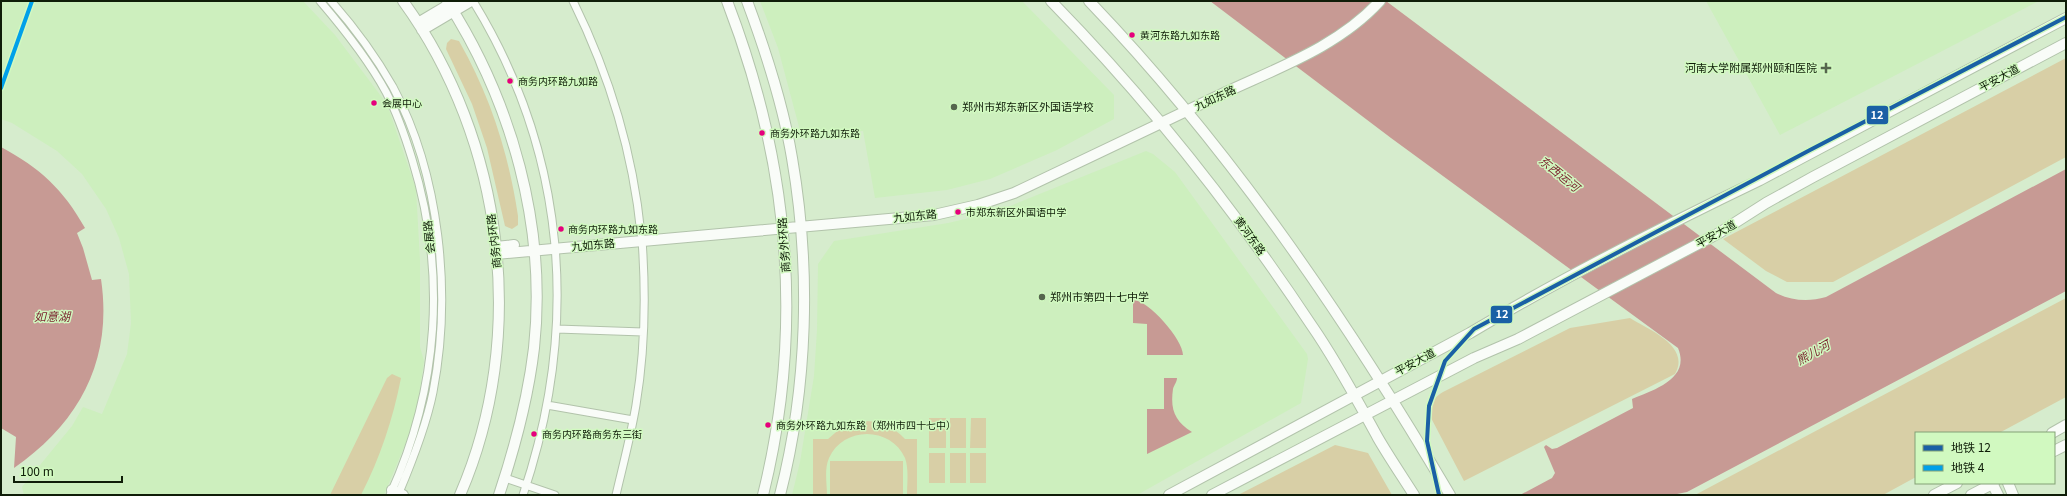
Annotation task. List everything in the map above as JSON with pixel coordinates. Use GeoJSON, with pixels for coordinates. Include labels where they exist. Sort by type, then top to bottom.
{"type":"FeatureCollection","features":[{"type":"Feature","properties":{"kind":"main road","name":"商务内环路"},"geometry":{"type":"LineString","coordinates":[[403,1],[420,26],[450,81],[472,135],[486,187],[496,250],[498,322],[491,387],[476,448],[460,495]]}},
{"type":"Feature","properties":{"kind":"main road"},"geometry":{"type":"LineString","coordinates":[[420,26],[451,4],[472,1]]}},
{"type":"Feature","properties":{"kind":"main road","name":"商务外环路"},"geometry":{"type":"LineString","coordinates":[[727,1],[746,52],[763,109],[774,161],[783,224],[786,303],[782,391],[763,495]]}},
{"type":"Feature","properties":{"kind":"main road","name":"商务外环路"},"geometry":{"type":"LineString","coordinates":[[747,1],[764,46],[780,104],[792,157],[800,223],[803,296],[800,372],[795,420],[780,495]]}},
{"type":"Feature","properties":{"kind":"main road","name":"黄河东路"},"geometry":{"type":"LineString","coordinates":[[1051,1],[1114,66],[1160,120],[1261,252],[1313,326],[1379,439],[1414,495]]}},
{"type":"Feature","properties":{"kind":"main road"},"geometry":{"type":"LineString","coordinates":[[1089,1],[1185,108],[1272,221],[1332,306],[1448,492]]}},
{"type":"Feature","properties":{"kind":"main road","name":"九如东路"},"geometry":{"type":"LineString","coordinates":[[1274,67],[1330,33],[1371,1]]}},
{"type":"Feature","properties":{"kind":"main road","name":"九如东路"},"geometry":{"type":"LineString","coordinates":[[496,250],[800,223],[933,208],[976,198],[1011,186],[1160,120],[1334,39],[1371,11],[1380,1]]}},
{"type":"Feature","properties":{"kind":"main road"},"geometry":{"type":"LineString","coordinates":[[451,4],[483,65],[507,123],[522,180],[533,247],[535,294],[534,347],[519,432],[499,495]]}},
{"type":"Feature","properties":{"kind":"main road","name":"平安大道"},"geometry":{"type":"LineString","coordinates":[[1169,495],[1562,282],[1693,213],[1760,180],[2066,18]]}},
{"type":"Feature","properties":{"kind":"main road","name":"平安大道"},"geometry":{"type":"LineString","coordinates":[[1212,495],[1391,400],[1474,358],[1518,339],[1591,301],[1719,233],[1766,203],[1813,177],[2066,43]]}},
{"type":"Feature","properties":{"kind":"main road"},"geometry":{"type":"LineString","coordinates":[[2054,432],[2066,425]]}},
{"type":"Feature","properties":{"kind":"main road"},"geometry":{"type":"LineString","coordinates":[[2055,450],[2066,445]]}},
{"type":"Feature","properties":{"kind":"main road"},"geometry":{"type":"LineString","coordinates":[[1934,495],[1955,484]]}},
{"type":"Feature","properties":{"kind":"main road"},"geometry":{"type":"LineString","coordinates":[[1971,495],[1991,484]]}},
{"type":"Feature","properties":{"kind":"main road"},"geometry":{"type":"LineString","coordinates":[[1993,484],[1998,495]]}},
{"type":"Feature","properties":{"kind":"main road"},"geometry":{"type":"LineString","coordinates":[[2008,484],[2013,495]]}},
{"type":"Feature","properties":{"kind":"street","name":"会展路"},"geometry":{"type":"LineString","coordinates":[[320,1],[345,31],[386,92],[406,142],[427,213],[433,279],[429,366],[418,415],[396,494]]}},
{"type":"Feature","properties":{"kind":"street","name":"会展路"},"geometry":{"type":"LineString","coordinates":[[331,1],[352,26],[393,88],[417,146],[434,205],[437,225],[441,279],[437,367],[433,393],[423,431],[396,494]]}},
{"type":"Feature","properties":{"kind":"street"},"geometry":{"type":"LineString","coordinates":[[472,1],[503,55],[528,116],[544,176],[555,245],[557,329],[547,405],[540,438],[523,495]]}},
{"type":"Feature","properties":{"kind":"street"},"geometry":{"type":"LineString","coordinates":[[573,1],[598,57],[616,107],[634,180],[642,237],[644,266],[644,332],[641,364],[633,420],[616,495]]}},
{"type":"Feature","properties":{"kind":"street"},"geometry":{"type":"LineString","coordinates":[[557,329],[644,332]]}},
{"type":"Feature","properties":{"kind":"street"},"geometry":{"type":"LineString","coordinates":[[547,405],[633,420]]}},
{"type":"Feature","properties":{"kind":"street"},"geometry":{"type":"LineString","coordinates":[[505,478],[555,495]]}},
{"type":"Feature","properties":{"kind":"shaded area"},"geometry":{"type":"Polygon","coordinates":[[[1,1],[303,1],[335,35],[387,104],[416,189],[420,260],[420,347],[424,361],[418,403],[410,433],[384,495],[24,495],[22,487],[72,426],[83,407],[102,414],[127,354],[131,323],[129,274],[119,238],[106,209],[82,174],[57,151],[12,123],[1,119],[1,1]]]}},
{"type":"Feature","properties":{"kind":"shaded area","name":"郑州市郑东新区外国语学校"},"geometry":{"type":"Polygon","coordinates":[[[760,1],[1022,1],[1114,95],[1114,119],[1057,150],[990,179],[947,190],[875,198],[863,131],[802,138],[778,48],[760,1]]]}},
{"type":"Feature","properties":{"kind":"shaded area","name":"河南大学附属郑州颐和医院"},"geometry":{"type":"Polygon","coordinates":[[[1706,1],[2039,1],[1780,135],[1706,1]]]}},
{"type":"Feature","properties":{"kind":"shaded area"},"geometry":{"type":"Polygon","coordinates":[[[451,39],[459,41],[480,83],[497,126],[504,148],[518,216],[518,225],[512,229],[505,226],[487,148],[472,104],[446,49],[447,43],[451,39]]]}},
{"type":"Feature","properties":{"kind":"shaded area"},"geometry":{"type":"Polygon","coordinates":[[[2066,58],[2066,157],[1833,282],[1787,282],[1766,271],[1723,239],[2066,58]]]}},
{"type":"Feature","properties":{"kind":"shaded area","name":"郑州市第四十七中学"},"geometry":{"type":"Polygon","coordinates":[[[1146,151],[1153,154],[1175,172],[1307,354],[1308,359],[1301,403],[1137,495],[792,495],[800,462],[814,376],[817,330],[818,264],[834,241],[948,223],[995,212],[1146,151]]]}},
{"type":"Feature","properties":{"kind":"shaded area"},"geometry":{"type":"Polygon","coordinates":[[[2066,298],[2066,397],[2001,432],[1915,432],[1915,478],[1883,495],[1695,495],[2066,298]]]}},
{"type":"Feature","properties":{"kind":"shaded area"},"geometry":{"type":"Polygon","coordinates":[[[1630,318],[1666,340],[1673,347],[1677,355],[1678,364],[1675,374],[1464,481],[1430,416],[1430,408],[1436,397],[1443,392],[1570,328],[1630,318]]]}},
{"type":"Feature","properties":{"kind":"shaded area"},"geometry":{"type":"Polygon","coordinates":[[[392,374],[401,378],[394,408],[380,453],[361,495],[330,495],[387,378],[392,374]]]}},
{"type":"Feature","properties":{"kind":"shaded area"},"geometry":{"type":"Polygon","coordinates":[[[929,418],[946,418],[946,448],[929,448],[929,418]]]}},
{"type":"Feature","properties":{"kind":"shaded area"},"geometry":{"type":"Polygon","coordinates":[[[950,418],[966,418],[966,448],[950,448],[950,418]]]}},
{"type":"Feature","properties":{"kind":"shaded area"},"geometry":{"type":"Polygon","coordinates":[[[971,418],[986,418],[986,448],[970,448],[971,418]]]}},
{"type":"Feature","properties":{"kind":"shaded area"},"geometry":{"type":"Polygon","coordinates":[[[860,421],[879,423],[890,427],[905,439],[917,439],[917,495],[907,495],[906,462],[898,448],[889,440],[867,434],[845,440],[836,448],[827,462],[827,495],[813,495],[813,439],[828,439],[842,427],[860,421]]]}},
{"type":"Feature","properties":{"kind":"shaded area"},"geometry":{"type":"Polygon","coordinates":[[[1335,445],[1368,453],[1392,495],[1238,495],[1335,445]]]}},
{"type":"Feature","properties":{"kind":"shaded area"},"geometry":{"type":"Polygon","coordinates":[[[929,453],[945,453],[945,483],[929,483],[929,453]]]}},
{"type":"Feature","properties":{"kind":"shaded area"},"geometry":{"type":"Polygon","coordinates":[[[950,453],[966,453],[966,483],[950,483],[950,453]]]}},
{"type":"Feature","properties":{"kind":"shaded area"},"geometry":{"type":"Polygon","coordinates":[[[970,453],[986,453],[986,483],[970,483],[970,453]]]}},
{"type":"Feature","properties":{"kind":"shaded area"},"geometry":{"type":"Polygon","coordinates":[[[830,461],[903,461],[903,495],[830,495],[830,461]]]}},
{"type":"Feature","properties":{"kind":"water"},"geometry":{"type":"Polygon","coordinates":[[[1210,1],[1386,1],[1776,293],[1788,298],[1813,300],[1826,297],[2066,169],[2066,291],[1687,492],[1672,495],[1520,495],[1552,478],[1555,473],[1544,447],[1546,445],[1552,449],[1557,448],[1633,408],[1632,399],[1650,392],[1668,382],[1675,375],[1679,368],[1681,359],[1678,348],[1391,138],[1210,1]]]}},
{"type":"Feature","properties":{"kind":"water","name":"如意湖"},"geometry":{"type":"Polygon","coordinates":[[[1,147],[39,172],[59,191],[77,214],[85,228],[77,233],[92,280],[101,279],[103,308],[102,336],[96,362],[87,387],[74,409],[57,430],[37,450],[14,468],[16,437],[1,428],[1,147]]]}},
{"type":"Feature","properties":{"kind":"water"},"geometry":{"type":"Polygon","coordinates":[[[1133,300],[1148,306],[1156,313],[1177,340],[1182,348],[1183,355],[1147,355],[1147,324],[1133,323],[1133,300]]]}},
{"type":"Feature","properties":{"kind":"water"},"geometry":{"type":"Polygon","coordinates":[[[1164,378],[1177,378],[1172,396],[1173,409],[1181,424],[1192,432],[1147,454],[1147,409],[1164,409],[1164,378]]]}},
{"type":"Feature","properties":{"kind":"metro line","name":"4"},"geometry":{"type":"LineString","coordinates":[[1,88],[32,1]]}},
{"type":"Feature","properties":{"kind":"metro line","name":"12"},"geometry":{"type":"LineString","coordinates":[[1439,495],[1427,441],[1429,406],[1445,361],[1474,329],[1810,150],[2066,17]]}},
{"type":"Feature","properties":{"kind":"place","name":"黄河东路九如东路"},"geometry":{"type":"Point","coordinates":[1132,35]}},
{"type":"Feature","properties":{"kind":"place","name":"河南大学附属郑州颐和医院"},"geometry":{"type":"Point","coordinates":[1826,68]}},
{"type":"Feature","properties":{"kind":"place","name":"商务内环路九如路"},"geometry":{"type":"Point","coordinates":[510,81]}},
{"type":"Feature","properties":{"kind":"place","name":"会展中心"},"geometry":{"type":"Point","coordinates":[374,103]}},
{"type":"Feature","properties":{"kind":"place","name":"郑州市郑东新区外国语学校"},"geometry":{"type":"Point","coordinates":[954,107]}},
{"type":"Feature","properties":{"kind":"place","name":"商务外环路九如东路"},"geometry":{"type":"Point","coordinates":[762,133]}},
{"type":"Feature","properties":{"kind":"place","name":"市郑东新区外国语中学"},"geometry":{"type":"Point","coordinates":[958,212]}},
{"type":"Feature","properties":{"kind":"place","name":"商务内环路九如东路"},"geometry":{"type":"Point","coordinates":[561,229]}},
{"type":"Feature","properties":{"kind":"place","name":"郑州市第四十七中学"},"geometry":{"type":"Point","coordinates":[1042,297]}},
{"type":"Feature","properties":{"kind":"place","name":"商务外环路九如东路（郑州市四十七中）"},"geometry":{"type":"Point","coordinates":[768,425]}},
{"type":"Feature","properties":{"kind":"place","name":"商务内环路商务东三街"},"geometry":{"type":"Point","coordinates":[534,434]}},
{"type":"Feature","properties":{"kind":"water label","name":"东西运河"},"geometry":{"type":"Point","coordinates":[1559,174]}},
{"type":"Feature","properties":{"kind":"water label","name":"熊儿河"},"geometry":{"type":"Point","coordinates":[1813,353]}}]}
